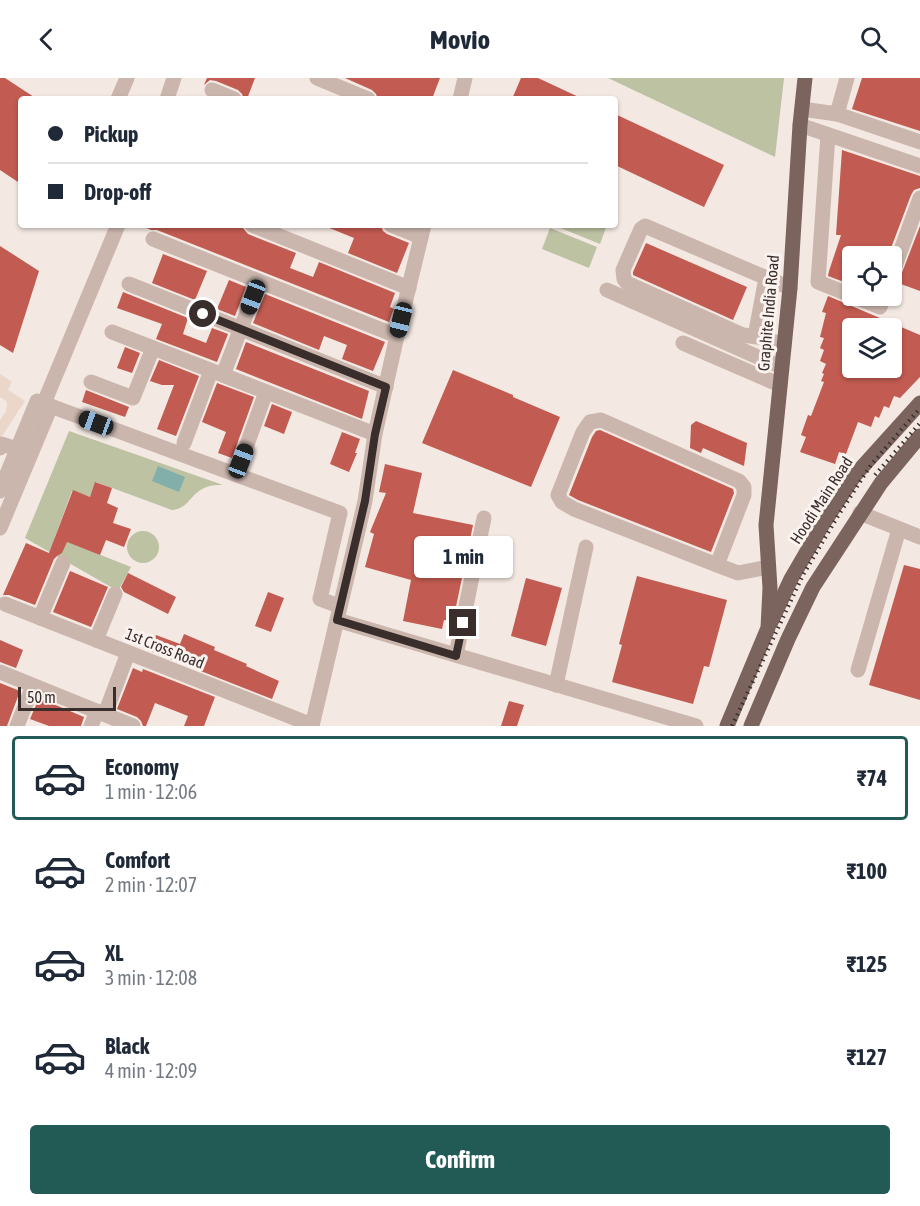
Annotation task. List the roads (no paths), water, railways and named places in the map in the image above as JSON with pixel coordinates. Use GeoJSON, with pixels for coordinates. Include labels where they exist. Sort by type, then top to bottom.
{"type":"FeatureCollection","features":[{"type":"Feature","properties":{"kind":"main road","name":"Graphite India Road"},"geometry":{"type":"LineString","coordinates":[[768,628],[770,588],[766,525],[790,288],[805,78]]}},
{"type":"Feature","properties":{"kind":"main road","name":"Hoodi Main Road"},"geometry":{"type":"LineString","coordinates":[[727,726],[791,579],[823,524],[855,475],[920,404]]}},
{"type":"Feature","properties":{"kind":"main road"},"geometry":{"type":"LineString","coordinates":[[751,726],[813,587],[881,483],[920,436]]}},
{"type":"Feature","properties":{"kind":"main road"},"geometry":{"type":"LineString","coordinates":[[768,628],[788,639]]}},
{"type":"Feature","properties":{"kind":"street"},"geometry":{"type":"LineString","coordinates":[[119,96],[127,78]]}},
{"type":"Feature","properties":{"kind":"street"},"geometry":{"type":"LineString","coordinates":[[168,96],[174,78]]}},
{"type":"Feature","properties":{"kind":"street"},"geometry":{"type":"LineString","coordinates":[[317,78],[361,96]]}},
{"type":"Feature","properties":{"kind":"street"},"geometry":{"type":"LineString","coordinates":[[461,96],[465,78]]}},
{"type":"Feature","properties":{"kind":"street"},"geometry":{"type":"LineString","coordinates":[[837,114],[847,78]]}},
{"type":"Feature","properties":{"kind":"street"},"geometry":{"type":"LineString","coordinates":[[212,90],[227,96]]}},
{"type":"Feature","properties":{"kind":"street"},"geometry":{"type":"LineString","coordinates":[[802,109],[837,114],[920,142]]}},
{"type":"Feature","properties":{"kind":"street"},"geometry":{"type":"LineString","coordinates":[[800,125],[920,166]]}},
{"type":"Feature","properties":{"kind":"street"},"geometry":{"type":"LineString","coordinates":[[828,135],[818,282],[842,292]]}},
{"type":"Feature","properties":{"kind":"street"},"geometry":{"type":"LineString","coordinates":[[902,247],[920,198]]}},
{"type":"Feature","properties":{"kind":"street"},"geometry":{"type":"LineString","coordinates":[[784,345],[755,336],[743,335],[627,283],[623,270],[645,226],[790,288]]}},
{"type":"Feature","properties":{"kind":"street"},"geometry":{"type":"LineString","coordinates":[[0,528],[44,404],[117,228]]}},
{"type":"Feature","properties":{"kind":"street"},"geometry":{"type":"LineString","coordinates":[[312,726],[365,501],[375,434],[423,231],[407,228]]}},
{"type":"Feature","properties":{"kind":"street"},"geometry":{"type":"LineString","coordinates":[[272,229],[409,288]]}},
{"type":"Feature","properties":{"kind":"street"},"geometry":{"type":"LineString","coordinates":[[153,239],[397,336]]}},
{"type":"Feature","properties":{"kind":"street"},"geometry":{"type":"LineString","coordinates":[[755,336],[766,278]]}},
{"type":"Feature","properties":{"kind":"street"},"geometry":{"type":"LineString","coordinates":[[184,443],[241,329],[259,281]]}},
{"type":"Feature","properties":{"kind":"street"},"geometry":{"type":"LineString","coordinates":[[129,284],[386,387]]}},
{"type":"Feature","properties":{"kind":"street"},"geometry":{"type":"LineString","coordinates":[[607,290],[782,366]]}},
{"type":"Feature","properties":{"kind":"street"},"geometry":{"type":"LineString","coordinates":[[112,332],[375,434]]}},
{"type":"Feature","properties":{"kind":"street"},"geometry":{"type":"LineString","coordinates":[[683,343],[780,385]]}},
{"type":"Feature","properties":{"kind":"street"},"geometry":{"type":"LineString","coordinates":[[91,382],[133,398],[153,348]]}},
{"type":"Feature","properties":{"kind":"street"},"geometry":{"type":"LineString","coordinates":[[241,461],[266,392]]}},
{"type":"Feature","properties":{"kind":"street"},"geometry":{"type":"LineString","coordinates":[[0,491],[17,449],[44,404]]}},
{"type":"Feature","properties":{"kind":"street"},"geometry":{"type":"LineString","coordinates":[[44,404],[340,513],[320,599],[338,613],[456,656],[696,726]]}},
{"type":"Feature","properties":{"kind":"street"},"geometry":{"type":"LineString","coordinates":[[717,566],[744,495],[744,487],[739,481],[601,420],[590,422],[583,432],[558,495],[562,502],[574,509],[717,566],[738,573],[768,567]]}},
{"type":"Feature","properties":{"kind":"street"},"geometry":{"type":"LineString","coordinates":[[0,448],[2,444],[17,449]]}},
{"type":"Feature","properties":{"kind":"street"},"geometry":{"type":"LineString","coordinates":[[860,513],[920,537]]}},
{"type":"Feature","properties":{"kind":"street"},"geometry":{"type":"LineString","coordinates":[[456,656],[484,518]]}},
{"type":"Feature","properties":{"kind":"street"},"geometry":{"type":"LineString","coordinates":[[858,670],[899,529]]}},
{"type":"Feature","properties":{"kind":"street"},"geometry":{"type":"LineString","coordinates":[[556,685],[586,547]]}},
{"type":"Feature","properties":{"kind":"street"},"geometry":{"type":"LineString","coordinates":[[40,618],[63,563]]}},
{"type":"Feature","properties":{"kind":"street"},"geometry":{"type":"LineString","coordinates":[[96,640],[115,594]]}},
{"type":"Feature","properties":{"kind":"street","name":"1st Cross Road"},"geometry":{"type":"LineString","coordinates":[[5,604],[312,726]]}},
{"type":"Feature","properties":{"kind":"street"},"geometry":{"type":"LineString","coordinates":[[92,726],[101,713],[128,653]]}},
{"type":"Feature","properties":{"kind":"street"},"geometry":{"type":"LineString","coordinates":[[0,672],[133,726]]}},
{"type":"Feature","properties":{"kind":"street"},"geometry":{"type":"LineString","coordinates":[[18,726],[33,686]]}},
{"type":"Feature","properties":{"kind":"water"},"geometry":{"type":"Polygon","coordinates":[[[158,466],[185,477],[179,492],[152,481],[158,466]]]}},
{"type":"Feature","properties":{"kind":"railway"},"geometry":{"type":"LineString","coordinates":[[732,726],[803,575],[871,465],[920,408]]}},
{"type":"Feature","properties":{"kind":"railway"},"geometry":{"type":"LineString","coordinates":[[875,475],[920,423]]}}]}
